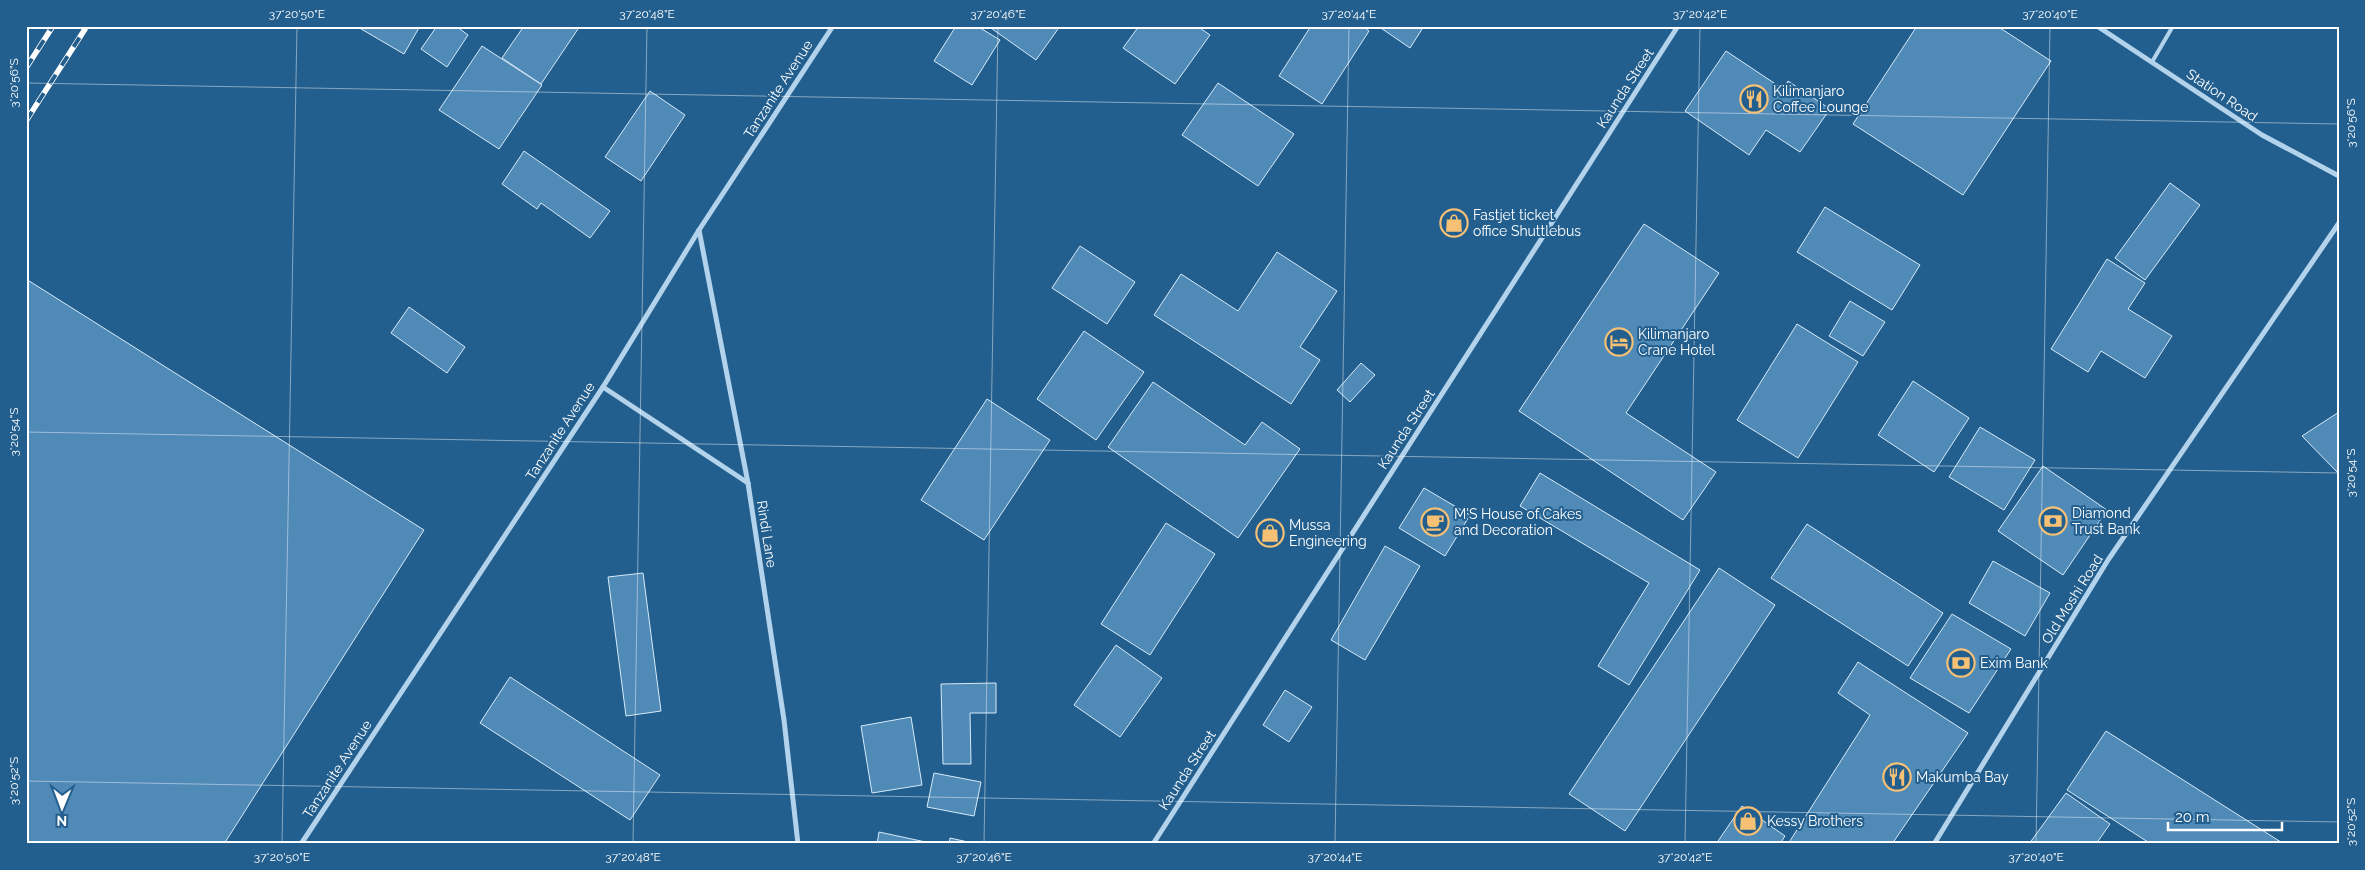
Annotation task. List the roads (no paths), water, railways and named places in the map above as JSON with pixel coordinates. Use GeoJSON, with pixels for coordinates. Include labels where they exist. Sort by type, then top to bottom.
{"type":"FeatureCollection","features":[{"type":"Feature","properties":{"kind":"street","name":"Tanzanite Avenue"},"geometry":{"type":"LineString","coordinates":[[301,844],[603,386],[699,230],[832,26]]}},
{"type":"Feature","properties":{"kind":"street","name":"Kaunda Street"},"geometry":{"type":"LineString","coordinates":[[1153,844],[1678,26]]}},
{"type":"Feature","properties":{"kind":"street","name":"Station Road"},"geometry":{"type":"LineString","coordinates":[[2097,26],[2262,135],[2339,176]]}},
{"type":"Feature","properties":{"kind":"street","name":"Old Moshi Road"},"geometry":{"type":"LineString","coordinates":[[1934,844],[2108,560],[2339,223]]}},
{"type":"Feature","properties":{"kind":"street","name":"Rindi Lane"},"geometry":{"type":"LineString","coordinates":[[699,230],[748,483],[784,720],[798,844]]}},
{"type":"Feature","properties":{"kind":"street"},"geometry":{"type":"LineString","coordinates":[[603,386],[748,483]]}},
{"type":"Feature","properties":{"kind":"lane"},"geometry":{"type":"LineString","coordinates":[[2152,62],[2173,26]]}},
{"type":"Feature","properties":{"kind":"railway"},"geometry":{"type":"LineString","coordinates":[[26,68],[53,26]]}},
{"type":"Feature","properties":{"kind":"railway"},"geometry":{"type":"LineString","coordinates":[[26,121],[87,26]]}},
{"type":"Feature","properties":{"kind":"place","name":"Kilimanjaro Coffee Lounge"},"geometry":{"type":"Point","coordinates":[1754,99]}},
{"type":"Feature","properties":{"kind":"place","name":"Fastjet ticket office Shuttlebus"},"geometry":{"type":"Point","coordinates":[1454,223]}},
{"type":"Feature","properties":{"kind":"place","name":"Kilimanjaro Crane Hotel"},"geometry":{"type":"Point","coordinates":[1619,342]}},
{"type":"Feature","properties":{"kind":"place","name":"Diamond Trust Bank"},"geometry":{"type":"Point","coordinates":[2053,521]}},
{"type":"Feature","properties":{"kind":"place","name":"M'S House of Cakes and Decoration"},"geometry":{"type":"Point","coordinates":[1435,522]}},
{"type":"Feature","properties":{"kind":"place","name":"Mussa Engineering"},"geometry":{"type":"Point","coordinates":[1270,533]}},
{"type":"Feature","properties":{"kind":"place","name":"Exim Bank"},"geometry":{"type":"Point","coordinates":[1961,663]}},
{"type":"Feature","properties":{"kind":"place","name":"Makumba Bay"},"geometry":{"type":"Point","coordinates":[1897,777]}},
{"type":"Feature","properties":{"kind":"place","name":"Kessy Brothers"},"geometry":{"type":"Point","coordinates":[1748,821]}}]}
